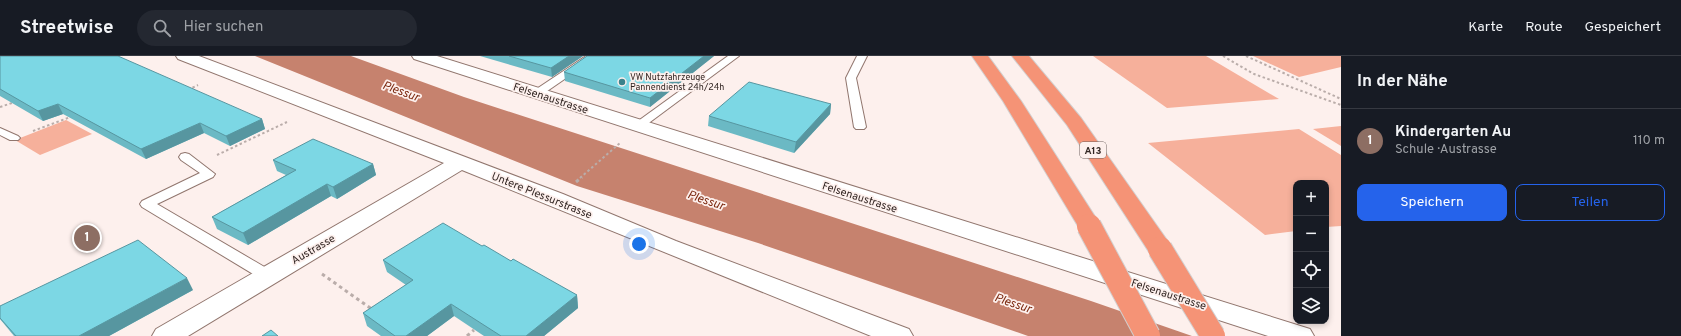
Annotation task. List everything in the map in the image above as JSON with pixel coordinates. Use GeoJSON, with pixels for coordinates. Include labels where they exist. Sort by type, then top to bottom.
{"type":"FeatureCollection","features":[{"type":"Feature","properties":{"kind":"highway"},"geometry":{"type":"LineString","coordinates":[[980,56],[1012,101],[1089,226],[1148,336]]}},
{"type":"Feature","properties":{"kind":"highway","name":"A13"},"geometry":{"type":"LineString","coordinates":[[1020,56],[1074,122],[1160,249],[1213,336]]}},
{"type":"Feature","properties":{"kind":"street","name":"Untere Plessurstrasse"},"geometry":{"type":"LineString","coordinates":[[184,56],[899,336]]}},
{"type":"Feature","properties":{"kind":"street","name":"Felsenaustrasse"},"geometry":{"type":"LineString","coordinates":[[420,56],[536,94],[629,134],[1300,336]]}},
{"type":"Feature","properties":{"kind":"street","name":"Austrasse"},"geometry":{"type":"LineString","coordinates":[[166,336],[460,163]]}},
{"type":"Feature","properties":{"kind":"lane"},"geometry":{"type":"LineString","coordinates":[[536,94],[593,56]]}},
{"type":"Feature","properties":{"kind":"lane"},"geometry":{"type":"LineString","coordinates":[[629,134],[734,56]]}},
{"type":"Feature","properties":{"kind":"lane"},"geometry":{"type":"LineString","coordinates":[[860,127],[851,78],[862,56]]}},
{"type":"Feature","properties":{"kind":"lane"},"geometry":{"type":"LineString","coordinates":[[0,131],[14,138]]}},
{"type":"Feature","properties":{"kind":"lane"},"geometry":{"type":"LineString","coordinates":[[184,157],[209,174],[147,204],[268,276]]}},
{"type":"Feature","properties":{"kind":"path"},"geometry":{"type":"LineString","coordinates":[[1223,56],[1254,74],[1341,105]]}},
{"type":"Feature","properties":{"kind":"path"},"geometry":{"type":"LineString","coordinates":[[1246,56],[1341,98]]}},
{"type":"Feature","properties":{"kind":"path"},"geometry":{"type":"LineString","coordinates":[[185,91],[198,85]]}},
{"type":"Feature","properties":{"kind":"path"},"geometry":{"type":"LineString","coordinates":[[0,107],[20,100]]}},
{"type":"Feature","properties":{"kind":"path"},"geometry":{"type":"LineString","coordinates":[[14,138],[77,114]]}},
{"type":"Feature","properties":{"kind":"path"},"geometry":{"type":"LineString","coordinates":[[196,165],[287,122]]}},
{"type":"Feature","properties":{"kind":"path"},"geometry":{"type":"LineString","coordinates":[[576,182],[629,134]]}},
{"type":"Feature","properties":{"kind":"path"},"geometry":{"type":"LineString","coordinates":[[322,274],[375,311]]}},
{"type":"Feature","properties":{"kind":"path"},"geometry":{"type":"LineString","coordinates":[[467,336],[474,330]]}},
{"type":"Feature","properties":{"kind":"shaded area"},"geometry":{"type":"Polygon","coordinates":[[[1093,56],[1206,56],[1279,99],[1167,108],[1093,56]]]}},
{"type":"Feature","properties":{"kind":"shaded area"},"geometry":{"type":"Polygon","coordinates":[[[1253,56],[1341,56],[1341,67],[1299,77],[1253,56]]]}},
{"type":"Feature","properties":{"kind":"shaded area"},"geometry":{"type":"Polygon","coordinates":[[[66,120],[92,134],[40,155],[15,140],[66,120]]]}},
{"type":"Feature","properties":{"kind":"shaded area"},"geometry":{"type":"Polygon","coordinates":[[[1341,126],[1341,146],[1313,129],[1341,126]]]}},
{"type":"Feature","properties":{"kind":"shaded area"},"geometry":{"type":"Polygon","coordinates":[[[1299,129],[1341,155],[1341,226],[1329,227],[1329,180],[1293,180],[1293,231],[1265,235],[1148,143],[1299,129]]]}},
{"type":"Feature","properties":{"kind":"water","name":"Plessur"},"geometry":{"type":"Polygon","coordinates":[[[255,56],[351,56],[464,97],[1091,301],[1192,336],[1028,336],[758,243],[577,186],[255,56]]]}},
{"type":"Feature","properties":{"kind":"building"},"geometry":{"type":"Polygon","coordinates":[[[0,56],[118,56],[262,119],[226,136],[200,123],[141,149],[58,104],[38,111],[0,89],[0,56]]]}},
{"type":"Feature","properties":{"kind":"building"},"geometry":{"type":"Polygon","coordinates":[[[509,56],[569,56],[551,68],[509,56]]]}},
{"type":"Feature","properties":{"kind":"building","name":"VW Nutzfahrzeuge Pannendienst 24h/24h"},"geometry":{"type":"Polygon","coordinates":[[[587,56],[704,56],[650,98],[564,72],[587,56]]]}},
{"type":"Feature","properties":{"kind":"building"},"geometry":{"type":"Polygon","coordinates":[[[749,82],[831,104],[796,142],[709,116],[749,82]]]}},
{"type":"Feature","properties":{"kind":"building"},"geometry":{"type":"Polygon","coordinates":[[[313,139],[373,164],[333,187],[327,184],[243,233],[212,217],[296,170],[273,160],[313,139]]]}},
{"type":"Feature","properties":{"kind":"building"},"geometry":{"type":"Polygon","coordinates":[[[443,223],[482,246],[484,245],[511,261],[513,259],[577,295],[526,336],[501,336],[451,304],[406,336],[395,336],[363,313],[413,280],[383,260],[443,223]]]}},
{"type":"Feature","properties":{"kind":"building"},"geometry":{"type":"Polygon","coordinates":[[[138,240],[187,278],[79,336],[16,336],[0,318],[0,306],[138,240]]]}},
{"type":"Feature","properties":{"kind":"building"},"geometry":{"type":"Polygon","coordinates":[[[271,330],[278,336],[262,336],[271,330]]]}},
{"type":"Feature","properties":{"kind":"place","name":"VW Nutzfahrzeuge Pannendienst 24h/24h"},"geometry":{"type":"Point","coordinates":[622,82]}},
{"type":"Feature","properties":{"kind":"place","name":"Kindergarten Au"},"geometry":{"type":"Point","coordinates":[87,238]}}]}
